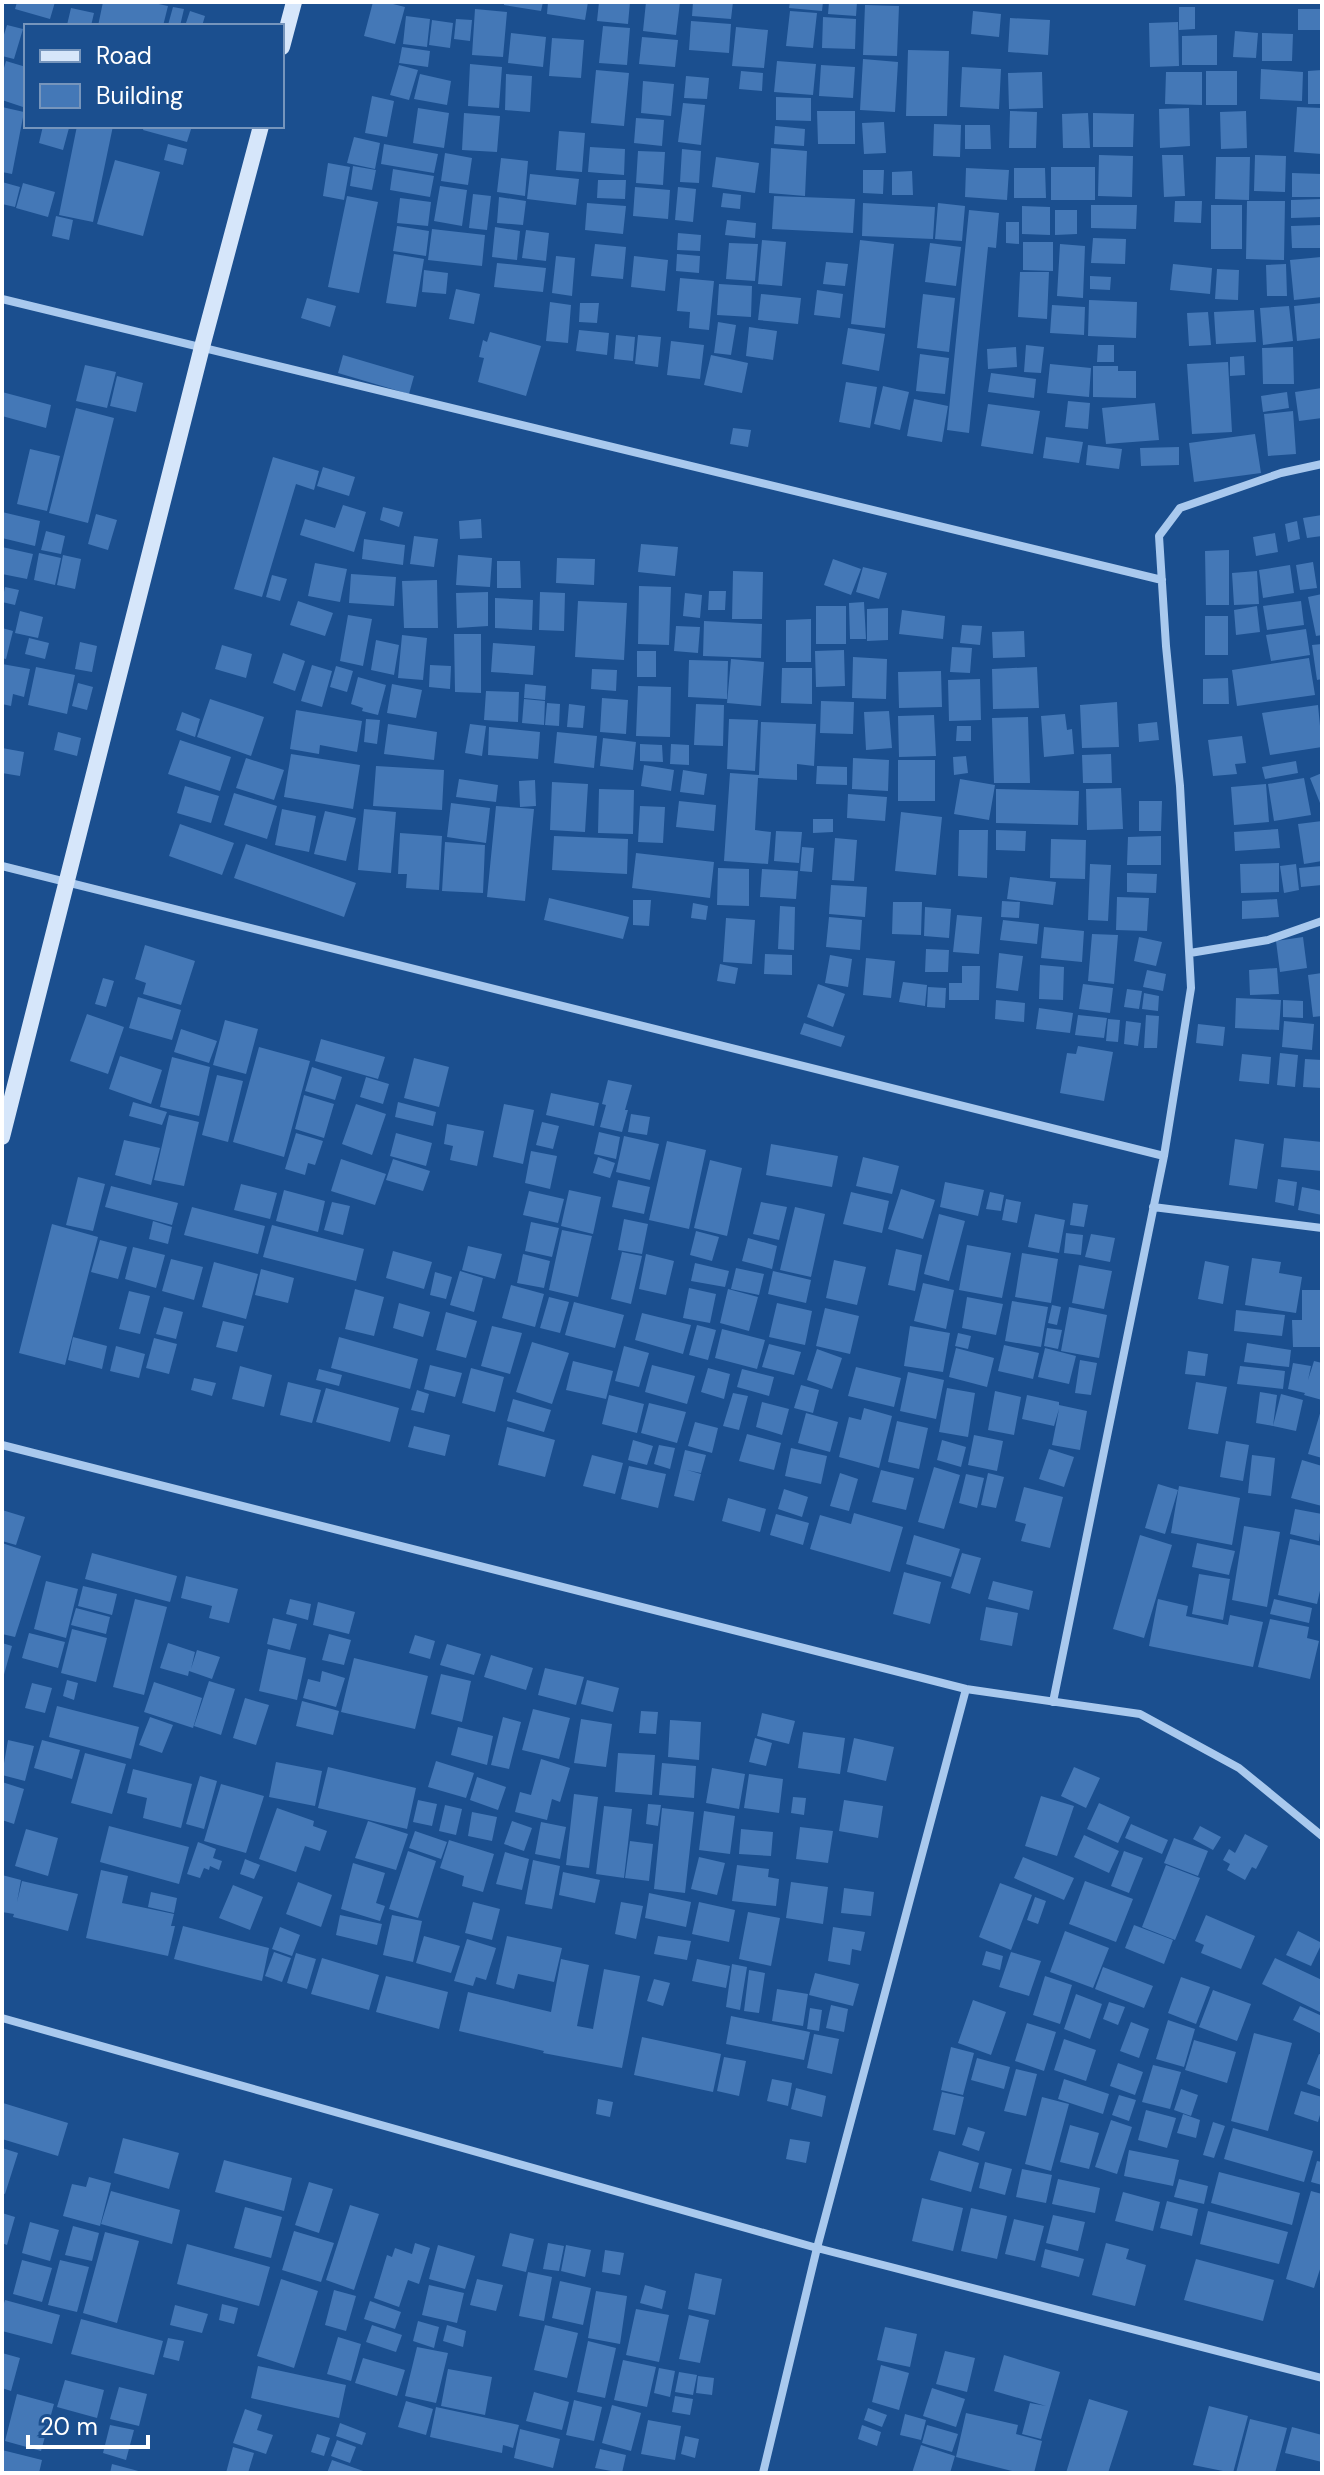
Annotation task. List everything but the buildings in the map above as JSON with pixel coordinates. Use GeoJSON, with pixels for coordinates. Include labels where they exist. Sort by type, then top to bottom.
{"type":"FeatureCollection","features":[{"type":"Feature","properties":{"kind":"main road"},"geometry":{"type":"LineString","coordinates":[[284,40],[294,2]]}},
{"type":"Feature","properties":{"kind":"main road"},"geometry":{"type":"LineString","coordinates":[[2,1137],[260,128]]}},
{"type":"Feature","properties":{"kind":"street"},"geometry":{"type":"LineString","coordinates":[[2,299],[1162,580]]}},
{"type":"Feature","properties":{"kind":"street"},"geometry":{"type":"LineString","coordinates":[[1053,1702],[1164,1156],[1191,988],[1180,786],[1159,536],[1180,508],[1281,473],[1322,464]]}},
{"type":"Feature","properties":{"kind":"street"},"geometry":{"type":"LineString","coordinates":[[2,866],[1164,1156]]}},
{"type":"Feature","properties":{"kind":"street"},"geometry":{"type":"LineString","coordinates":[[1190,953],[1268,940],[1322,921]]}},
{"type":"Feature","properties":{"kind":"street"},"geometry":{"type":"LineString","coordinates":[[1153,1207],[1322,1228]]}},
{"type":"Feature","properties":{"kind":"street"},"geometry":{"type":"LineString","coordinates":[[2,1445],[966,1689],[1140,1714],[1239,1768],[1322,1836]]}},
{"type":"Feature","properties":{"kind":"street"},"geometry":{"type":"LineString","coordinates":[[763,2473],[817,2248],[966,1689]]}},
{"type":"Feature","properties":{"kind":"street"},"geometry":{"type":"LineString","coordinates":[[2,2018],[817,2248],[1322,2378]]}}]}
